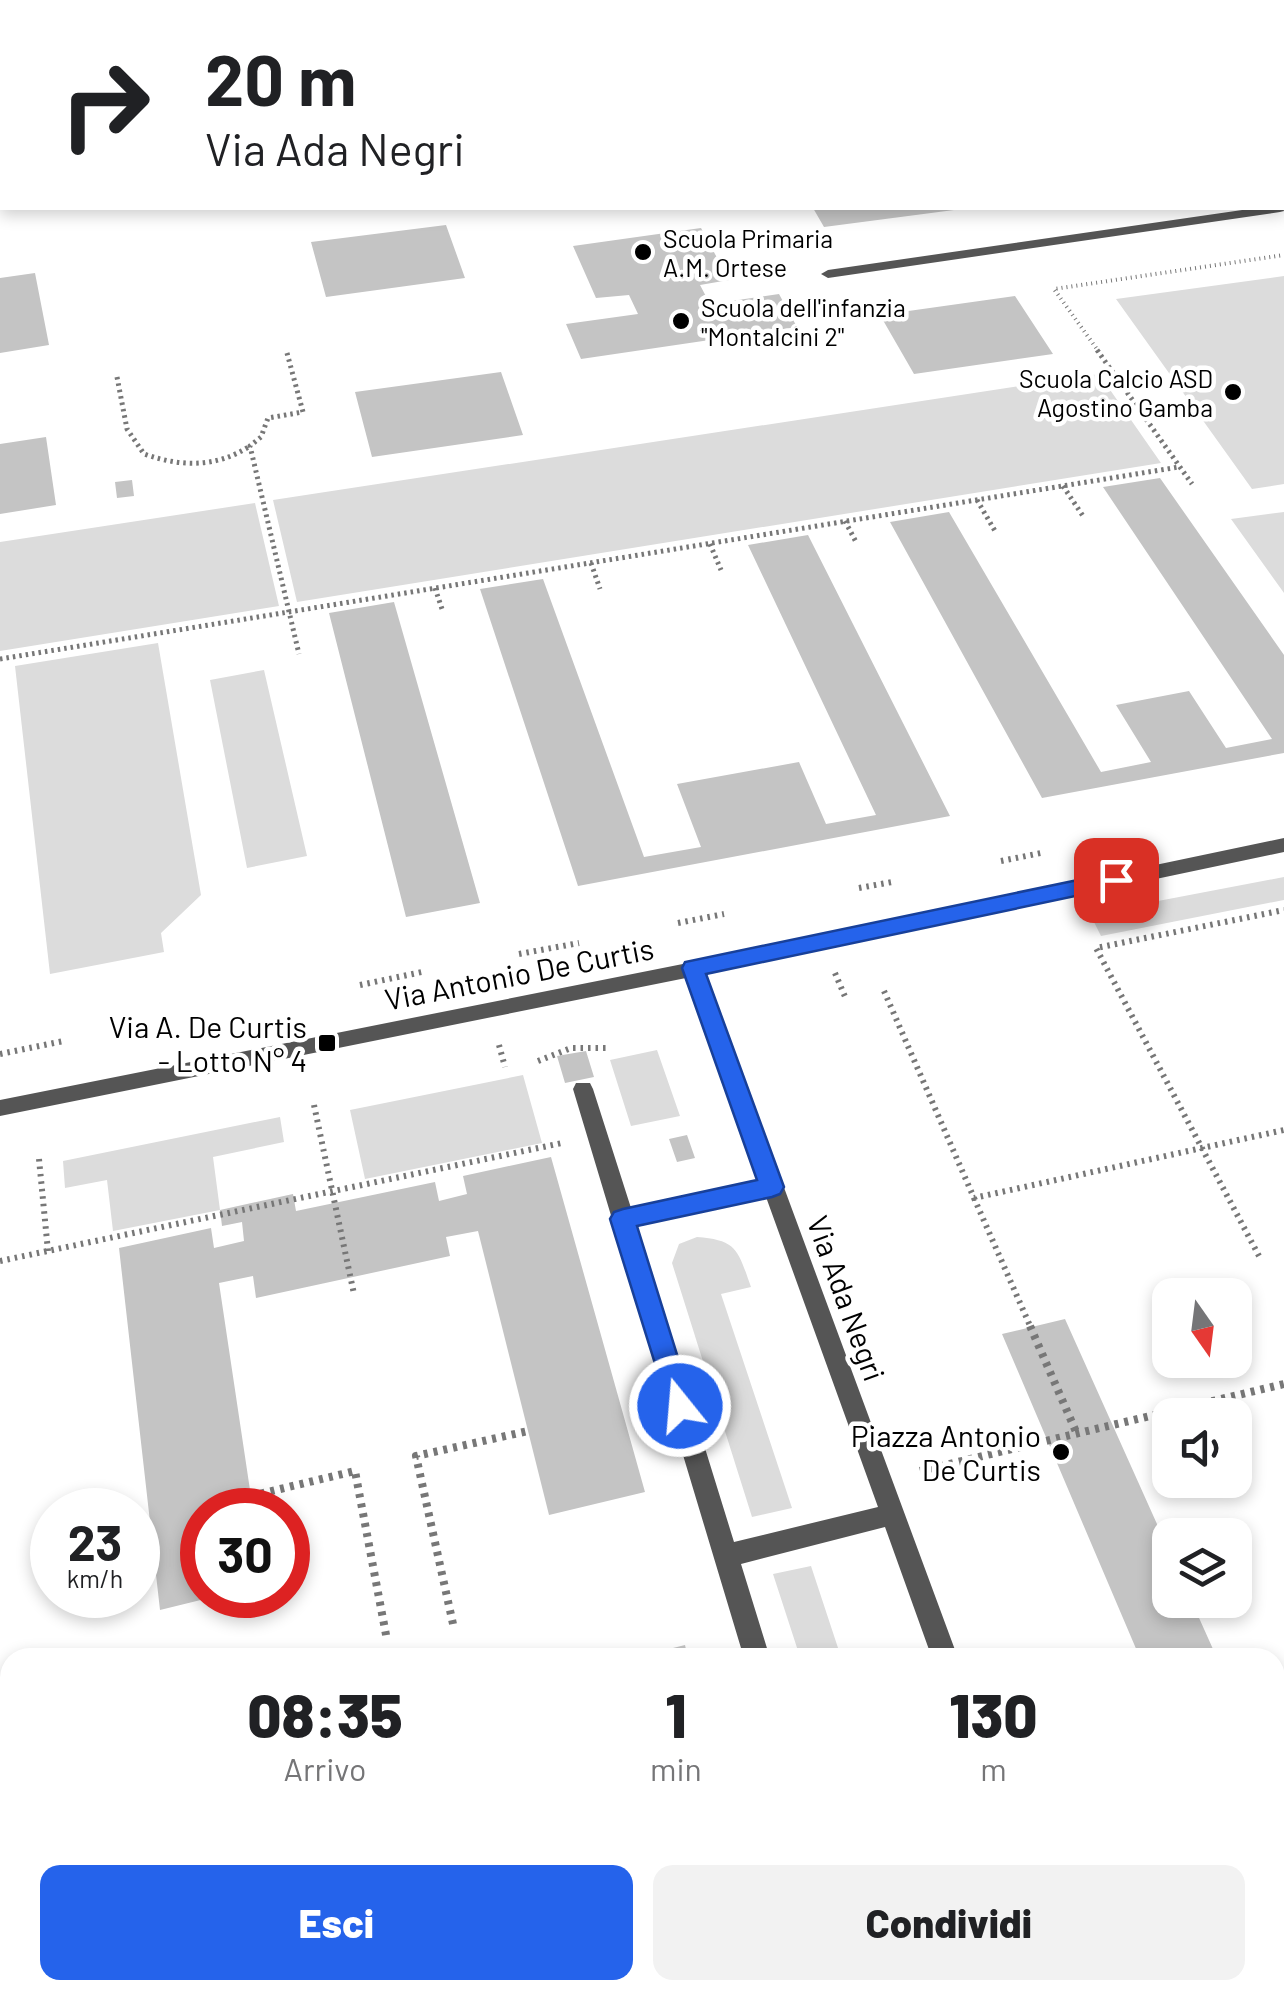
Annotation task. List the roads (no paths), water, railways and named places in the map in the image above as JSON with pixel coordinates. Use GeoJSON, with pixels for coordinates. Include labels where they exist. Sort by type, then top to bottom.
{"type":"FeatureCollection","features":[{"type":"Feature","properties":{"kind":"street"},"geometry":{"type":"LineString","coordinates":[[828,274],[1262,210]]}},
{"type":"Feature","properties":{"kind":"street","name":"Via Antonio De Curtis"},"geometry":{"type":"LineString","coordinates":[[0,1108],[1284,845]]}},
{"type":"Feature","properties":{"kind":"street","name":"Via Ada Negri"},"geometry":{"type":"LineString","coordinates":[[693,968],[941,1648]]}},
{"type":"Feature","properties":{"kind":"street"},"geometry":{"type":"LineString","coordinates":[[584,1089],[753,1648]]}},
{"type":"Feature","properties":{"kind":"street"},"geometry":{"type":"LineString","coordinates":[[623,1219],[772,1187]]}},
{"type":"Feature","properties":{"kind":"street"},"geometry":{"type":"LineString","coordinates":[[726,1556],[893,1514]]}},
{"type":"Feature","properties":{"kind":"place","name":"Scuola Primaria A.M. Ortese"},"geometry":{"type":"Point","coordinates":[643,252]}},
{"type":"Feature","properties":{"kind":"place","name":"Scuola dell'infanzia \"Montalcini 2\""},"geometry":{"type":"Point","coordinates":[681,321]}},
{"type":"Feature","properties":{"kind":"place","name":"Scuola Calcio ASD Agostino Gamba"},"geometry":{"type":"Point","coordinates":[1233,392]}},
{"type":"Feature","properties":{"kind":"place","name":"Via A. De Curtis - Lotto N° 4"},"geometry":{"type":"Point","coordinates":[327,1043]}},
{"type":"Feature","properties":{"kind":"place","name":"Piazza Antonio De Curtis"},"geometry":{"type":"Point","coordinates":[1061,1452]}}]}
